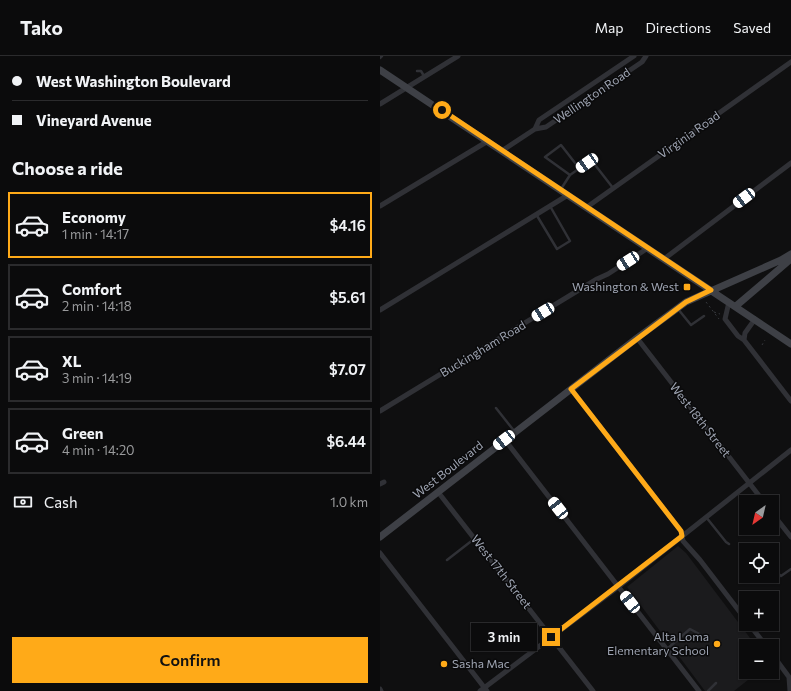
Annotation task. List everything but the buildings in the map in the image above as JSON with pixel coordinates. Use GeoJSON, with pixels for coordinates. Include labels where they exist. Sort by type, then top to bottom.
{"type":"FeatureCollection","features":[{"type":"Feature","properties":{"kind":"street"},"geometry":{"type":"LineString","coordinates":[[380,104],[458,56]]}},
{"type":"Feature","properties":{"kind":"street","name":"Wellington Road"},"geometry":{"type":"LineString","coordinates":[[534,129],[539,120],[634,56]]}},
{"type":"Feature","properties":{"kind":"street","name":"Wellington Road"},"geometry":{"type":"LineString","coordinates":[[503,150],[534,129],[546,127],[642,62],[646,56]]}},
{"type":"Feature","properties":{"kind":"street","name":"Virginia Road"},"geometry":{"type":"LineString","coordinates":[[587,207],[791,62]]}},
{"type":"Feature","properties":{"kind":"street"},"geometry":{"type":"LineString","coordinates":[[380,70],[503,150],[791,344]]}},
{"type":"Feature","properties":{"kind":"street"},"geometry":{"type":"LineString","coordinates":[[604,76],[609,84]]}},
{"type":"Feature","properties":{"kind":"street"},"geometry":{"type":"LineString","coordinates":[[596,82],[601,90]]}},
{"type":"Feature","properties":{"kind":"street"},"geometry":{"type":"LineString","coordinates":[[574,97],[578,105]]}},
{"type":"Feature","properties":{"kind":"street"},"geometry":{"type":"LineString","coordinates":[[565,102],[570,111]]}},
{"type":"Feature","properties":{"kind":"street"},"geometry":{"type":"LineString","coordinates":[[380,206],[488,141]]}},
{"type":"Feature","properties":{"kind":"street"},"geometry":{"type":"LineString","coordinates":[[664,259],[791,163]]}},
{"type":"Feature","properties":{"kind":"street"},"geometry":{"type":"LineString","coordinates":[[380,310],[568,195]]}},
{"type":"Feature","properties":{"kind":"street","name":"Buckingham Road"},"geometry":{"type":"LineString","coordinates":[[380,411],[597,279],[608,274],[648,248]]}},
{"type":"Feature","properties":{"kind":"street","name":"West Boulevard"},"geometry":{"type":"LineString","coordinates":[[380,537],[677,308],[711,290],[781,260],[791,254]]}},
{"type":"Feature","properties":{"kind":"street"},"geometry":{"type":"LineString","coordinates":[[791,259],[732,304],[725,319],[738,336],[744,340],[791,401]]}},
{"type":"Feature","properties":{"kind":"street"},"geometry":{"type":"LineString","coordinates":[[744,340],[745,333],[755,319]]}},
{"type":"Feature","properties":{"kind":"street","name":"West 18th Street"},"geometry":{"type":"LineString","coordinates":[[637,338],[758,495]]}},
{"type":"Feature","properties":{"kind":"street"},"geometry":{"type":"LineString","coordinates":[[571,389],[681,531],[683,541],[700,560],[739,611]]}},
{"type":"Feature","properties":{"kind":"street"},"geometry":{"type":"LineString","coordinates":[[504,440],[699,691]]}},
{"type":"Feature","properties":{"kind":"street"},"geometry":{"type":"LineString","coordinates":[[380,553],[484,690],[791,450]]}},
{"type":"Feature","properties":{"kind":"street","name":"West 17th Street"},"geometry":{"type":"LineString","coordinates":[[438,492],[593,691]]}},
{"type":"Feature","properties":{"kind":"street"},"geometry":{"type":"LineString","coordinates":[[779,522],[791,537]]}},
{"type":"Feature","properties":{"kind":"street"},"geometry":{"type":"LineString","coordinates":[[754,631],[761,639]]}},
{"type":"Feature","properties":{"kind":"street"},"geometry":{"type":"LineString","coordinates":[[779,664],[790,681],[790,691]]}},
{"type":"Feature","properties":{"kind":"lane"},"geometry":{"type":"LineString","coordinates":[[417,71],[421,71],[424,77]]}},
{"type":"Feature","properties":{"kind":"lane"},"geometry":{"type":"LineString","coordinates":[[570,175],[546,157],[561,145],[579,168]]}},
{"type":"Feature","properties":{"kind":"lane"},"geometry":{"type":"LineString","coordinates":[[561,189],[570,175],[592,161],[613,188]]}},
{"type":"Feature","properties":{"kind":"lane"},"geometry":{"type":"LineString","coordinates":[[536,214],[557,249],[570,241],[550,206]]}},
{"type":"Feature","properties":{"kind":"lane"},"geometry":{"type":"LineString","coordinates":[[677,308],[691,325],[704,316]]}},
{"type":"Feature","properties":{"kind":"lane"},"geometry":{"type":"LineString","coordinates":[[496,408],[515,432]]}},
{"type":"Feature","properties":{"kind":"lane"},"geometry":{"type":"LineString","coordinates":[[706,517],[729,544]]}},
{"type":"Feature","properties":{"kind":"lane"},"geometry":{"type":"LineString","coordinates":[[447,560],[475,539]]}},
{"type":"Feature","properties":{"kind":"lane"},"geometry":{"type":"LineString","coordinates":[[779,575],[781,576],[791,569]]}},
{"type":"Feature","properties":{"kind":"lane"},"geometry":{"type":"LineString","coordinates":[[667,650],[690,629],[707,638]]}},
{"type":"Feature","properties":{"kind":"lane"},"geometry":{"type":"LineString","coordinates":[[708,691],[716,683]]}},
{"type":"Feature","properties":{"kind":"path"},"geometry":{"type":"LineString","coordinates":[[706,302],[722,323]]}},
{"type":"Feature","properties":{"kind":"path"},"geometry":{"type":"LineString","coordinates":[[713,312],[721,314]]}},
{"type":"Feature","properties":{"kind":"path"},"geometry":{"type":"LineString","coordinates":[[762,345],[765,340]]}},
{"type":"Feature","properties":{"kind":"shaded area"},"geometry":{"type":"Polygon","coordinates":[[[678,546],[686,553],[739,623],[739,631],[745,631],[751,639],[739,639],[739,679],[749,679],[734,691],[705,691],[627,587],[678,546]]]}},
{"type":"Feature","properties":{"kind":"place","name":"Washington & West"},"geometry":{"type":"Point","coordinates":[687,287]}},
{"type":"Feature","properties":{"kind":"place","name":"Alta Loma Elementary School"},"geometry":{"type":"Point","coordinates":[717,644]}},
{"type":"Feature","properties":{"kind":"place","name":"Sasha Mac"},"geometry":{"type":"Point","coordinates":[444,664]}},
{"type":"Feature","properties":{"kind":"route"},"geometry":{"type":"LineString","coordinates":[[442,110],[711,290],[686,302],[571,389],[681,531],[682,536],[551,637]]}}]}
